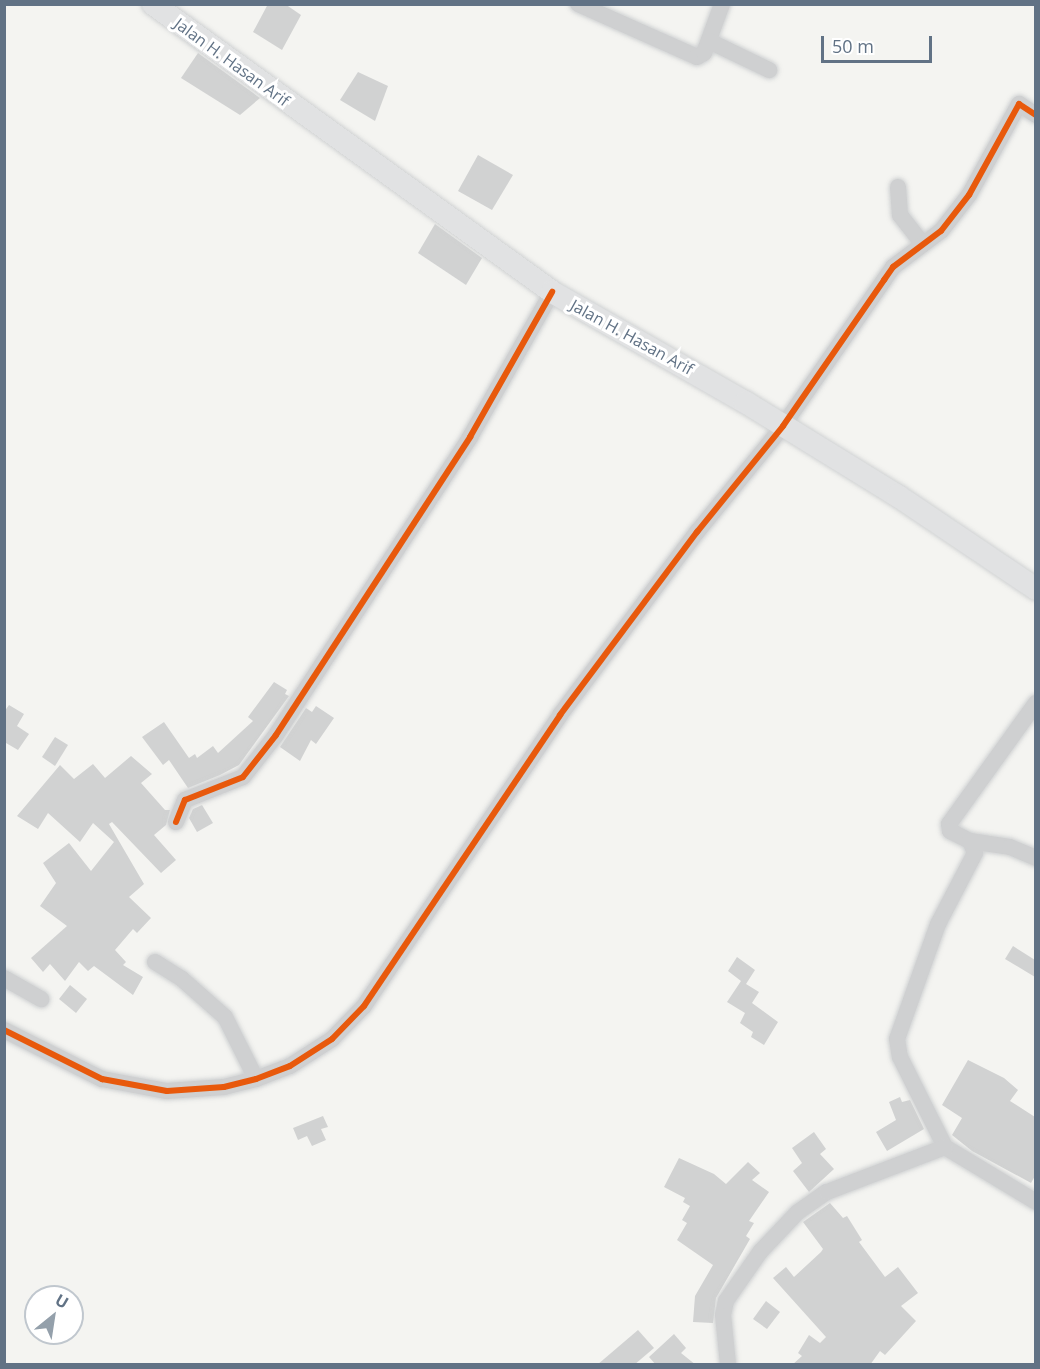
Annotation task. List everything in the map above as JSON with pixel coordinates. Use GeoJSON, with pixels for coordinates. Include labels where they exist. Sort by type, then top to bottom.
{"type":"FeatureCollection","features":[{"type":"Feature","properties":{"kind":"main road","name":"Jalan H. Hasan Arif"},"geometry":{"type":"LineString","coordinates":[[153,4],[552,292],[746,402],[898,496],[1035,589]]}},
{"type":"Feature","properties":{"kind":"street"},"geometry":{"type":"LineString","coordinates":[[578,4],[693,57],[702,54],[722,4]]}},
{"type":"Feature","properties":{"kind":"street"},"geometry":{"type":"LineString","coordinates":[[709,41],[769,70]]}},
{"type":"Feature","properties":{"kind":"street"},"geometry":{"type":"LineString","coordinates":[[4,1030],[102,1079],[125,1086],[186,1091],[290,1066],[332,1039],[364,1006],[560,715],[779,424],[893,267],[941,231],[969,195],[1019,104],[1035,115]]}},
{"type":"Feature","properties":{"kind":"street"},"geometry":{"type":"LineString","coordinates":[[898,187],[900,215],[923,244]]}},
{"type":"Feature","properties":{"kind":"street"},"geometry":{"type":"LineString","coordinates":[[176,822],[185,800],[243,777],[269,745],[470,437],[552,292]]}},
{"type":"Feature","properties":{"kind":"street"},"geometry":{"type":"LineString","coordinates":[[1035,703],[949,824],[950,831],[970,841],[1010,847],[1035,858]]}},
{"type":"Feature","properties":{"kind":"street"},"geometry":{"type":"LineString","coordinates":[[970,841],[975,853],[938,924],[897,1039],[900,1056],[945,1147],[1035,1202]]}},
{"type":"Feature","properties":{"kind":"street"},"geometry":{"type":"LineString","coordinates":[[155,962],[212,1002],[225,1017],[254,1074]]}},
{"type":"Feature","properties":{"kind":"street"},"geometry":{"type":"LineString","coordinates":[[4,978],[41,999]]}},
{"type":"Feature","properties":{"kind":"street"},"geometry":{"type":"LineString","coordinates":[[728,1365],[723,1315],[726,1301],[760,1252],[798,1212],[826,1192],[945,1147]]}},
{"type":"Feature","properties":{"kind":"building"},"geometry":{"type":"Polygon","coordinates":[[[268,4],[285,4],[301,15],[282,50],[253,32],[268,4]]]}},
{"type":"Feature","properties":{"kind":"building"},"geometry":{"type":"Polygon","coordinates":[[[198,53],[260,98],[240,115],[181,78],[198,53]]]}},
{"type":"Feature","properties":{"kind":"building"},"geometry":{"type":"Polygon","coordinates":[[[358,72],[388,86],[375,121],[340,100],[358,72]]]}},
{"type":"Feature","properties":{"kind":"building"},"geometry":{"type":"Polygon","coordinates":[[[478,155],[513,175],[492,210],[458,191],[478,155]]]}},
{"type":"Feature","properties":{"kind":"building"},"geometry":{"type":"Polygon","coordinates":[[[435,224],[482,258],[466,285],[418,253],[435,224]]]}},
{"type":"Feature","properties":{"kind":"building"},"geometry":{"type":"Polygon","coordinates":[[[274,682],[287,690],[285,694],[289,696],[239,765],[220,775],[188,788],[169,760],[163,765],[142,737],[164,722],[189,758],[195,754],[197,758],[213,746],[218,753],[253,721],[248,717],[274,682]]]}},
{"type":"Feature","properties":{"kind":"building"},"geometry":{"type":"Polygon","coordinates":[[[9,705],[24,714],[17,726],[29,734],[18,750],[6,743],[4,746],[4,712],[9,705]]]}},
{"type":"Feature","properties":{"kind":"building"},"geometry":{"type":"Polygon","coordinates":[[[316,706],[334,718],[316,744],[311,740],[300,761],[280,747],[306,708],[312,712],[316,706]]]}},
{"type":"Feature","properties":{"kind":"building"},"geometry":{"type":"Polygon","coordinates":[[[55,737],[68,745],[55,766],[42,757],[55,737]]]}},
{"type":"Feature","properties":{"kind":"building"},"geometry":{"type":"Polygon","coordinates":[[[131,756],[152,774],[141,783],[165,810],[170,810],[166,825],[154,835],[176,860],[161,873],[112,822],[109,824],[144,884],[129,897],[151,918],[137,933],[133,929],[115,950],[126,962],[123,965],[143,977],[133,995],[94,966],[88,971],[79,962],[65,981],[50,964],[43,972],[31,958],[67,926],[40,906],[56,883],[43,863],[69,843],[91,871],[114,842],[93,823],[80,842],[48,813],[38,829],[17,816],[60,765],[74,779],[93,764],[105,778],[131,756]]]}},
{"type":"Feature","properties":{"kind":"building"},"geometry":{"type":"Polygon","coordinates":[[[202,805],[213,823],[197,832],[189,818],[193,809],[202,805]]]}},
{"type":"Feature","properties":{"kind":"building"},"geometry":{"type":"Polygon","coordinates":[[[1013,946],[1035,960],[1035,977],[1005,959],[1013,946]]]}},
{"type":"Feature","properties":{"kind":"building"},"geometry":{"type":"Polygon","coordinates":[[[737,957],[755,970],[746,984],[759,992],[752,1003],[778,1022],[764,1045],[751,1037],[753,1032],[740,1023],[745,1013],[727,1002],[741,981],[728,971],[737,957]]]}},
{"type":"Feature","properties":{"kind":"building"},"geometry":{"type":"Polygon","coordinates":[[[70,985],[87,999],[76,1013],[59,999],[70,985]]]}},
{"type":"Feature","properties":{"kind":"building"},"geometry":{"type":"Polygon","coordinates":[[[968,1060],[1004,1078],[1018,1090],[1010,1101],[1035,1117],[1035,1176],[1031,1183],[972,1151],[952,1135],[962,1118],[942,1105],[968,1060]]]}},
{"type":"Feature","properties":{"kind":"building"},"geometry":{"type":"Polygon","coordinates":[[[900,1097],[902,1102],[910,1100],[924,1129],[887,1151],[876,1132],[896,1120],[889,1102],[900,1097]]]}},
{"type":"Feature","properties":{"kind":"building"},"geometry":{"type":"Polygon","coordinates":[[[323,1116],[328,1127],[321,1129],[326,1140],[312,1146],[307,1136],[298,1140],[293,1128],[323,1116]]]}},
{"type":"Feature","properties":{"kind":"building"},"geometry":{"type":"Polygon","coordinates":[[[814,1132],[826,1149],[820,1154],[834,1169],[809,1192],[793,1171],[802,1163],[792,1148],[814,1132]]]}},
{"type":"Feature","properties":{"kind":"building"},"geometry":{"type":"Polygon","coordinates":[[[679,1158],[714,1174],[726,1184],[748,1162],[760,1173],[752,1180],[769,1192],[749,1221],[754,1223],[746,1236],[750,1239],[716,1298],[713,1323],[693,1322],[695,1296],[713,1265],[677,1240],[687,1223],[682,1220],[690,1206],[683,1202],[685,1198],[664,1187],[679,1158]]]}},
{"type":"Feature","properties":{"kind":"building"},"geometry":{"type":"Polygon","coordinates":[[[830,1203],[843,1218],[847,1216],[862,1240],[859,1242],[885,1277],[898,1267],[918,1293],[901,1306],[916,1321],[885,1355],[880,1351],[870,1365],[792,1365],[802,1356],[798,1353],[809,1335],[820,1343],[826,1337],[773,1278],[786,1267],[794,1277],[821,1252],[823,1249],[803,1222],[830,1203]]]}},
{"type":"Feature","properties":{"kind":"building"},"geometry":{"type":"Polygon","coordinates":[[[766,1301],[780,1312],[767,1329],[753,1319],[766,1301]]]}},
{"type":"Feature","properties":{"kind":"building"},"geometry":{"type":"Polygon","coordinates":[[[638,1330],[654,1348],[634,1365],[597,1365],[638,1330]]]}},
{"type":"Feature","properties":{"kind":"building"},"geometry":{"type":"Polygon","coordinates":[[[674,1334],[686,1348],[681,1353],[696,1365],[656,1365],[649,1357],[674,1334]]]}},
{"type":"Feature","properties":{"kind":"cycle path"},"geometry":{"type":"LineString","coordinates":[[4,1030],[102,1079],[167,1091],[224,1087],[256,1079],[290,1066],[332,1039],[364,1006],[560,715],[697,532],[783,426],[893,267],[941,231],[969,195],[1019,104],[1036,115]]}},
{"type":"Feature","properties":{"kind":"cycle path"},"geometry":{"type":"LineString","coordinates":[[176,822],[185,800],[243,777],[276,735],[470,437],[552,292]]}}]}
